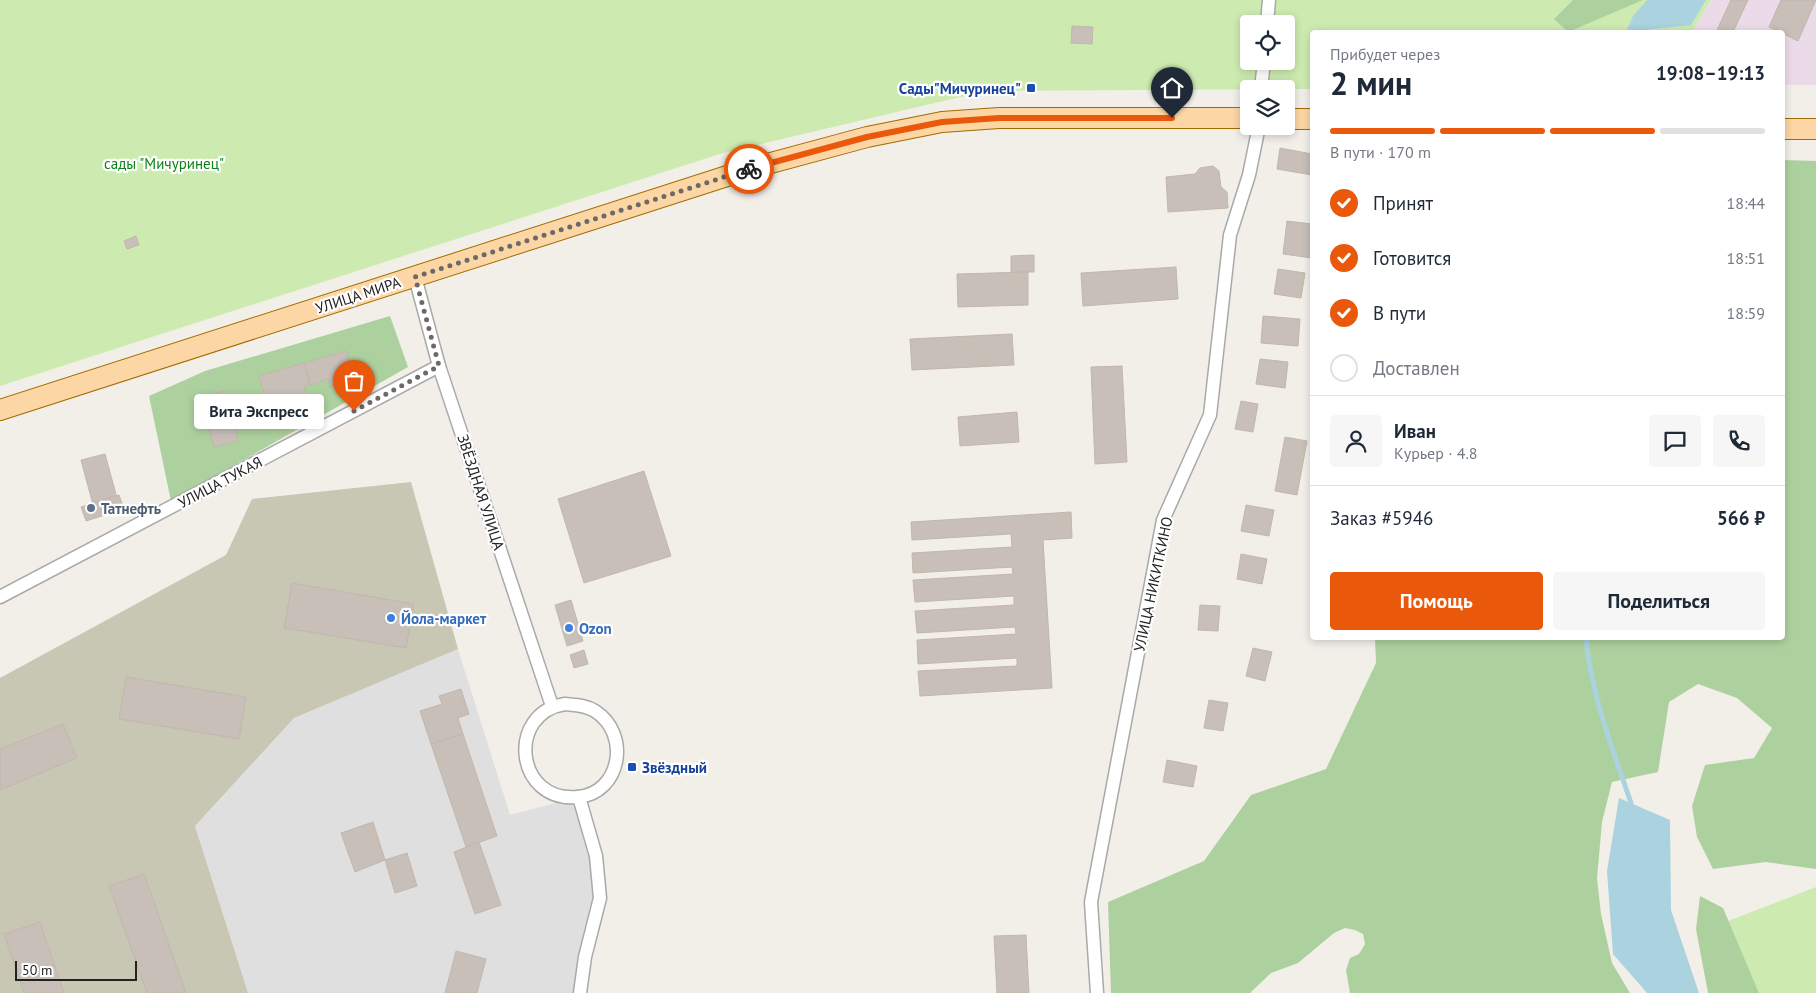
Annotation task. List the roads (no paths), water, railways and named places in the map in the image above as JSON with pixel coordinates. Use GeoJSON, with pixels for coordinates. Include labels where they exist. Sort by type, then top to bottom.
{"type":"FeatureCollection","features":[{"type":"Feature","properties":{"kind":"main road","name":"УЛИЦА МИРА"},"geometry":{"type":"LineString","coordinates":[[0,410],[752,168],[867,137],[942,122],[999,118],[1240,118]]}},
{"type":"Feature","properties":{"kind":"main road"},"geometry":{"type":"LineString","coordinates":[[1295,119],[1310,119]]}},
{"type":"Feature","properties":{"kind":"main road"},"geometry":{"type":"LineString","coordinates":[[1785,129],[1816,129]]}},
{"type":"Feature","properties":{"kind":"street"},"geometry":{"type":"LineString","coordinates":[[1268,15],[1269,0]]}},
{"type":"Feature","properties":{"kind":"street","name":"УЛИЦА НИКИТКИНО"},"geometry":{"type":"LineString","coordinates":[[1097,993],[1091,902],[1164,520],[1210,414],[1230,235],[1249,175],[1256,135]]}},
{"type":"Feature","properties":{"kind":"street","name":"ЗВЁЗДНАЯ УЛИЦА"},"geometry":{"type":"LineString","coordinates":[[415,277],[439,366],[552,706]]}},
{"type":"Feature","properties":{"kind":"street","name":"УЛИЦА ТУКАЯ"},"geometry":{"type":"LineString","coordinates":[[0,597],[439,366]]}},
{"type":"Feature","properties":{"kind":"street"},"geometry":{"type":"LineString","coordinates":[[573,704],[593,710],[605,718],[614,731],[617,745],[616,763],[610,777],[590,793],[579,797],[561,796],[549,792],[539,785],[530,773],[526,761],[525,745],[529,730],[536,720],[552,706],[573,704]]}},
{"type":"Feature","properties":{"kind":"street"},"geometry":{"type":"LineString","coordinates":[[579,797],[596,856],[600,898],[585,957],[580,993]]}},
{"type":"Feature","properties":{"kind":"water"},"geometry":{"type":"Polygon","coordinates":[[[1647,0],[1706,0],[1691,25],[1627,30],[1633,16],[1647,0]]]}},
{"type":"Feature","properties":{"kind":"water"},"geometry":{"type":"Polygon","coordinates":[[[1619,798],[1670,820],[1671,910],[1699,993],[1647,993],[1613,954],[1607,871],[1619,798]]]}},
{"type":"Feature","properties":{"kind":"waterway"},"geometry":{"type":"LineString","coordinates":[[1586,640],[1598,701],[1631,803]]}},
{"type":"Feature","properties":{"kind":"place","name":"Сады\"Мичуринец\""},"geometry":{"type":"Point","coordinates":[1031,88]}},
{"type":"Feature","properties":{"kind":"place","name":"Вита Экспресс"},"geometry":{"type":"Point","coordinates":[354,411]}},
{"type":"Feature","properties":{"kind":"place","name":"Татнефть"},"geometry":{"type":"Point","coordinates":[91,508]}},
{"type":"Feature","properties":{"kind":"place","name":"Йола-маркет"},"geometry":{"type":"Point","coordinates":[391,618]}},
{"type":"Feature","properties":{"kind":"place","name":"Ozon"},"geometry":{"type":"Point","coordinates":[569,628]}},
{"type":"Feature","properties":{"kind":"place","name":"Звёздный"},"geometry":{"type":"Point","coordinates":[632,767]}},
{"type":"Feature","properties":{"kind":"park label","name":"сады \"Мичуринец\""},"geometry":{"type":"Point","coordinates":[164,163]}}]}
